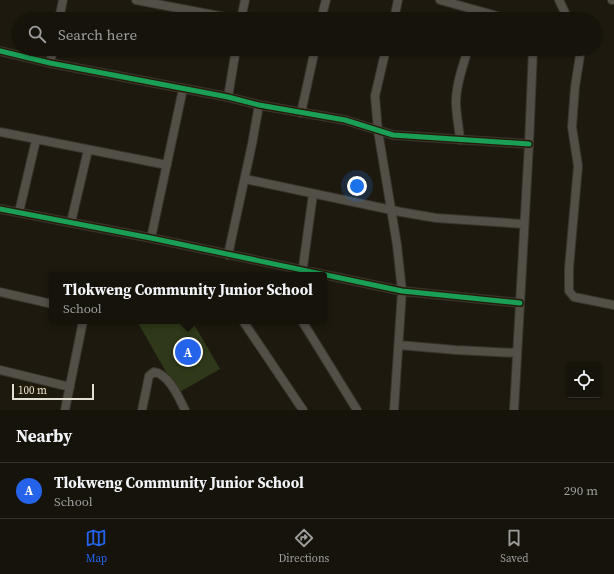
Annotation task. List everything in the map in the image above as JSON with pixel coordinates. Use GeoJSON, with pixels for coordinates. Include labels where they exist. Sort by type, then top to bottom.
{"type":"FeatureCollection","features":[{"type":"Feature","properties":{"kind":"street"},"geometry":{"type":"LineString","coordinates":[[61,12],[64,0]]}},
{"type":"Feature","properties":{"kind":"street"},"geometry":{"type":"LineString","coordinates":[[136,0],[171,3],[207,12]]}},
{"type":"Feature","properties":{"kind":"street"},"geometry":{"type":"LineString","coordinates":[[242,12],[245,0]]}},
{"type":"Feature","properties":{"kind":"street"},"geometry":{"type":"LineString","coordinates":[[323,12],[326,0]]}},
{"type":"Feature","properties":{"kind":"street"},"geometry":{"type":"LineString","coordinates":[[395,12],[398,0]]}},
{"type":"Feature","properties":{"kind":"street"},"geometry":{"type":"LineString","coordinates":[[440,0],[485,12]]}},
{"type":"Feature","properties":{"kind":"street"},"geometry":{"type":"LineString","coordinates":[[559,0],[565,12]]}},
{"type":"Feature","properties":{"kind":"street"},"geometry":{"type":"LineString","coordinates":[[0,51],[12,54]]}},
{"type":"Feature","properties":{"kind":"street"},"geometry":{"type":"LineString","coordinates":[[21,56],[50,63],[228,97],[259,105],[345,120],[393,135],[529,144]]}},
{"type":"Feature","properties":{"kind":"street"},"geometry":{"type":"LineString","coordinates":[[50,63],[52,56]]}},
{"type":"Feature","properties":{"kind":"street"},"geometry":{"type":"LineString","coordinates":[[228,97],[235,56]]}},
{"type":"Feature","properties":{"kind":"street"},"geometry":{"type":"LineString","coordinates":[[301,113],[313,56]]}},
{"type":"Feature","properties":{"kind":"street"},"geometry":{"type":"LineString","coordinates":[[384,56],[375,92],[378,131],[392,210],[402,291],[394,410]]}},
{"type":"Feature","properties":{"kind":"street"},"geometry":{"type":"LineString","coordinates":[[460,140],[456,102],[458,84],[466,56]]}},
{"type":"Feature","properties":{"kind":"street"},"geometry":{"type":"LineString","coordinates":[[514,410],[533,56]]}},
{"type":"Feature","properties":{"kind":"street"},"geometry":{"type":"LineString","coordinates":[[580,56],[575,87],[572,127],[578,166],[577,192],[569,268],[569,291],[574,297],[614,305]]}},
{"type":"Feature","properties":{"kind":"street"},"geometry":{"type":"LineString","coordinates":[[151,238],[183,89]]}},
{"type":"Feature","properties":{"kind":"street"},"geometry":{"type":"LineString","coordinates":[[228,255],[245,179],[259,105]]}},
{"type":"Feature","properties":{"kind":"street"},"geometry":{"type":"LineString","coordinates":[[0,132],[167,165]]}},
{"type":"Feature","properties":{"kind":"street"},"geometry":{"type":"LineString","coordinates":[[19,212],[36,140]]}},
{"type":"Feature","properties":{"kind":"street"},"geometry":{"type":"LineString","coordinates":[[71,222],[88,150]]}},
{"type":"Feature","properties":{"kind":"street"},"geometry":{"type":"LineString","coordinates":[[245,179],[436,218],[524,224]]}},
{"type":"Feature","properties":{"kind":"street"},"geometry":{"type":"LineString","coordinates":[[0,209],[151,238],[302,272],[313,194]]}},
{"type":"Feature","properties":{"kind":"street"},"geometry":{"type":"LineString","coordinates":[[327,276],[362,281],[402,291],[520,303]]}},
{"type":"Feature","properties":{"kind":"street"},"geometry":{"type":"LineString","coordinates":[[0,292],[49,303]]}},
{"type":"Feature","properties":{"kind":"street"},"geometry":{"type":"LineString","coordinates":[[65,410],[82,324]]}},
{"type":"Feature","properties":{"kind":"street"},"geometry":{"type":"LineString","coordinates":[[245,324],[302,410]]}},
{"type":"Feature","properties":{"kind":"street"},"geometry":{"type":"LineString","coordinates":[[304,324],[357,410]]}},
{"type":"Feature","properties":{"kind":"street"},"geometry":{"type":"LineString","coordinates":[[399,345],[456,350],[517,352]]}},
{"type":"Feature","properties":{"kind":"street"},"geometry":{"type":"LineString","coordinates":[[0,370],[70,386]]}},
{"type":"Feature","properties":{"kind":"street"},"geometry":{"type":"LineString","coordinates":[[142,410],[149,376],[154,372],[159,373],[166,379],[175,390],[186,410]]}},
{"type":"Feature","properties":{"kind":"green space"},"geometry":{"type":"Polygon","coordinates":[[[139,324],[194,324],[220,369],[178,393],[139,324]]]}},
{"type":"Feature","properties":{"kind":"cycle path"},"geometry":{"type":"LineString","coordinates":[[0,51],[12,54]]}},
{"type":"Feature","properties":{"kind":"cycle path"},"geometry":{"type":"LineString","coordinates":[[21,56],[50,63],[228,97],[259,105],[345,120],[393,135],[529,144]]}},
{"type":"Feature","properties":{"kind":"cycle path"},"geometry":{"type":"LineString","coordinates":[[0,209],[151,238],[312,272]]}},
{"type":"Feature","properties":{"kind":"cycle path"},"geometry":{"type":"LineString","coordinates":[[327,275],[402,291],[520,303]]}},
{"type":"Feature","properties":{"kind":"place","name":"Tlokweng Community Junior School"},"geometry":{"type":"Point","coordinates":[188,352]}}]}
